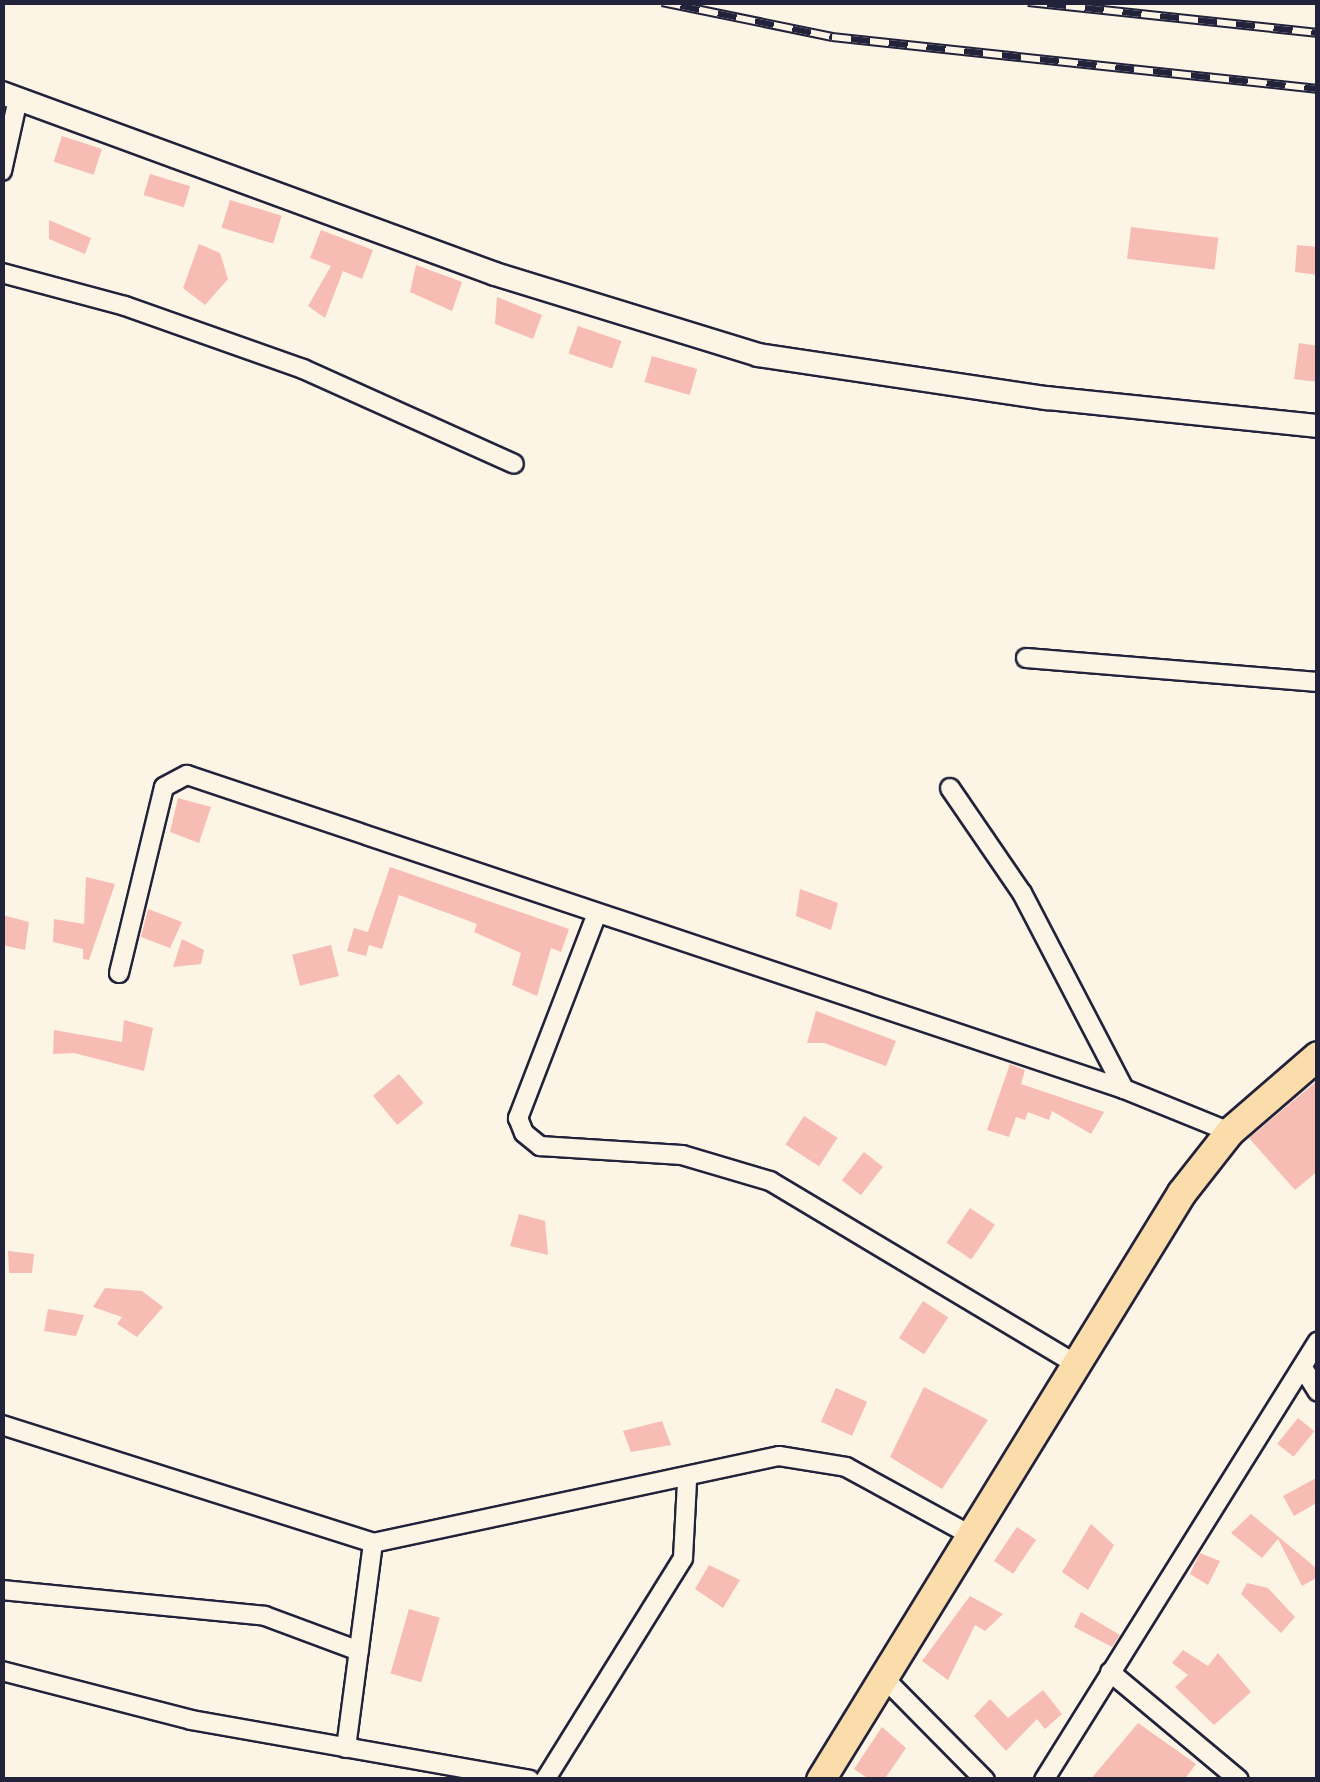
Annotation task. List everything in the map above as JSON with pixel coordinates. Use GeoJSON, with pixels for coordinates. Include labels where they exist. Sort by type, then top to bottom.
{"type":"FeatureCollection","features":[{"type":"Feature","properties":{"kind":"main road"},"geometry":{"type":"LineString","coordinates":[[822,1780],[1182,1193],[1230,1132],[1318,1056]]}},
{"type":"Feature","properties":{"kind":"street"},"geometry":{"type":"LineString","coordinates":[[2,171],[10,96],[495,274],[758,355],[1029,395],[1318,426]]}},
{"type":"Feature","properties":{"kind":"street"},"geometry":{"type":"LineString","coordinates":[[2,272],[125,306],[303,369],[514,464]]}},
{"type":"Feature","properties":{"kind":"street"},"geometry":{"type":"LineString","coordinates":[[1026,658],[1318,682]]}},
{"type":"Feature","properties":{"kind":"street"},"geometry":{"type":"LineString","coordinates":[[119,973],[164,787],[187,775],[596,916],[1124,1088],[1230,1132]]}},
{"type":"Feature","properties":{"kind":"street"},"geometry":{"type":"LineString","coordinates":[[950,788],[1022,893],[1124,1088]]}},
{"type":"Feature","properties":{"kind":"street"},"geometry":{"type":"LineString","coordinates":[[596,916],[518,1118],[524,1133],[540,1146],[682,1154],[770,1181],[1078,1366]]}},
{"type":"Feature","properties":{"kind":"street"},"geometry":{"type":"LineString","coordinates":[[1044,1780],[1318,1341]]}},
{"type":"Feature","properties":{"kind":"street"},"geometry":{"type":"LineString","coordinates":[[1303,1368],[1318,1392]]}},
{"type":"Feature","properties":{"kind":"street"},"geometry":{"type":"LineString","coordinates":[[3,1426],[373,1543],[687,1480],[779,1456],[816,1457],[970,1534]]}},
{"type":"Feature","properties":{"kind":"street"},"geometry":{"type":"LineString","coordinates":[[546,1780],[682,1558],[687,1480]]}},
{"type":"Feature","properties":{"kind":"street"},"geometry":{"type":"LineString","coordinates":[[346,1748],[373,1543]]}},
{"type":"Feature","properties":{"kind":"street"},"geometry":{"type":"LineString","coordinates":[[2,1590],[266,1616],[359,1650]]}},
{"type":"Feature","properties":{"kind":"street"},"geometry":{"type":"LineString","coordinates":[[2,1671],[191,1720],[346,1748],[448,1774],[530,1780]]}},
{"type":"Feature","properties":{"kind":"street"},"geometry":{"type":"LineString","coordinates":[[1110,1672],[1238,1780]]}},
{"type":"Feature","properties":{"kind":"street"},"geometry":{"type":"LineString","coordinates":[[883,1677],[985,1780]]}},
{"type":"Feature","properties":{"kind":"building"},"geometry":{"type":"Polygon","coordinates":[[[62,136],[102,149],[94,175],[54,162],[62,136]]]}},
{"type":"Feature","properties":{"kind":"building"},"geometry":{"type":"Polygon","coordinates":[[[150,174],[190,186],[184,207],[144,195],[150,174]]]}},
{"type":"Feature","properties":{"kind":"building"},"geometry":{"type":"Polygon","coordinates":[[[230,200],[282,216],[273,244],[222,228],[230,200]]]}},
{"type":"Feature","properties":{"kind":"building"},"geometry":{"type":"Polygon","coordinates":[[[49,220],[91,238],[85,254],[49,239],[49,220]]]}},
{"type":"Feature","properties":{"kind":"building"},"geometry":{"type":"Polygon","coordinates":[[[1131,227],[1218,238],[1214,269],[1127,259],[1131,227]]]}},
{"type":"Feature","properties":{"kind":"building"},"geometry":{"type":"Polygon","coordinates":[[[321,230],[373,250],[362,279],[343,271],[325,318],[308,306],[331,266],[310,258],[321,230]]]}},
{"type":"Feature","properties":{"kind":"building"},"geometry":{"type":"Polygon","coordinates":[[[199,244],[220,253],[228,279],[205,305],[183,288],[199,244]]]}},
{"type":"Feature","properties":{"kind":"building"},"geometry":{"type":"Polygon","coordinates":[[[1297,245],[1318,247],[1318,275],[1295,272],[1297,245]]]}},
{"type":"Feature","properties":{"kind":"building"},"geometry":{"type":"Polygon","coordinates":[[[416,265],[462,282],[452,311],[410,292],[416,265]]]}},
{"type":"Feature","properties":{"kind":"building"},"geometry":{"type":"Polygon","coordinates":[[[497,297],[542,315],[533,339],[495,324],[497,297]]]}},
{"type":"Feature","properties":{"kind":"building"},"geometry":{"type":"Polygon","coordinates":[[[578,326],[621,341],[612,368],[569,353],[578,326]]]}},
{"type":"Feature","properties":{"kind":"building"},"geometry":{"type":"Polygon","coordinates":[[[1299,343],[1318,346],[1318,382],[1294,379],[1299,343]]]}},
{"type":"Feature","properties":{"kind":"building"},"geometry":{"type":"Polygon","coordinates":[[[652,356],[697,369],[690,395],[645,382],[652,356]]]}},
{"type":"Feature","properties":{"kind":"building"},"geometry":{"type":"Polygon","coordinates":[[[178,798],[211,807],[199,843],[170,832],[178,798]]]}},
{"type":"Feature","properties":{"kind":"building"},"geometry":{"type":"Polygon","coordinates":[[[390,867],[569,929],[561,952],[551,948],[537,996],[512,985],[521,953],[474,932],[477,924],[399,895],[382,949],[369,945],[366,956],[347,951],[354,928],[368,932],[390,867]]]}},
{"type":"Feature","properties":{"kind":"building"},"geometry":{"type":"Polygon","coordinates":[[[86,877],[115,884],[89,960],[83,959],[83,949],[53,942],[54,919],[84,924],[86,877]]]}},
{"type":"Feature","properties":{"kind":"building"},"geometry":{"type":"Polygon","coordinates":[[[800,889],[838,903],[831,930],[796,916],[800,889]]]}},
{"type":"Feature","properties":{"kind":"building"},"geometry":{"type":"Polygon","coordinates":[[[148,909],[182,922],[170,948],[141,937],[148,909]]]}},
{"type":"Feature","properties":{"kind":"building"},"geometry":{"type":"Polygon","coordinates":[[[2,915],[29,922],[25,950],[2,945],[2,915]]]}},
{"type":"Feature","properties":{"kind":"building"},"geometry":{"type":"Polygon","coordinates":[[[182,939],[204,950],[201,964],[173,967],[182,939]]]}},
{"type":"Feature","properties":{"kind":"building"},"geometry":{"type":"Polygon","coordinates":[[[331,945],[339,976],[300,986],[292,955],[331,945]]]}},
{"type":"Feature","properties":{"kind":"building"},"geometry":{"type":"Polygon","coordinates":[[[816,1011],[896,1041],[886,1066],[824,1043],[807,1043],[816,1011]]]}},
{"type":"Feature","properties":{"kind":"building"},"geometry":{"type":"Polygon","coordinates":[[[124,1020],[153,1028],[144,1071],[74,1053],[53,1054],[54,1030],[122,1042],[124,1020]]]}},
{"type":"Feature","properties":{"kind":"building"},"geometry":{"type":"Polygon","coordinates":[[[1010,1064],[1025,1070],[1021,1084],[1104,1112],[1091,1134],[1052,1111],[1049,1120],[1028,1112],[1025,1120],[1016,1117],[1009,1137],[987,1130],[1010,1064]]]}},
{"type":"Feature","properties":{"kind":"building"},"geometry":{"type":"Polygon","coordinates":[[[399,1074],[423,1103],[397,1125],[373,1096],[399,1074]]]}},
{"type":"Feature","properties":{"kind":"building"},"geometry":{"type":"Polygon","coordinates":[[[1318,1080],[1318,1171],[1295,1190],[1249,1138],[1318,1080]]]}},
{"type":"Feature","properties":{"kind":"building"},"geometry":{"type":"Polygon","coordinates":[[[804,1116],[838,1138],[819,1166],[785,1145],[804,1116]]]}},
{"type":"Feature","properties":{"kind":"building"},"geometry":{"type":"Polygon","coordinates":[[[864,1152],[883,1167],[861,1195],[842,1180],[864,1152]]]}},
{"type":"Feature","properties":{"kind":"building"},"geometry":{"type":"Polygon","coordinates":[[[970,1208],[995,1225],[971,1260],[947,1243],[970,1208]]]}},
{"type":"Feature","properties":{"kind":"building"},"geometry":{"type":"Polygon","coordinates":[[[519,1214],[545,1221],[548,1255],[510,1246],[519,1214]]]}},
{"type":"Feature","properties":{"kind":"building"},"geometry":{"type":"Polygon","coordinates":[[[8,1251],[34,1254],[32,1273],[9,1273],[8,1251]]]}},
{"type":"Feature","properties":{"kind":"building"},"geometry":{"type":"Polygon","coordinates":[[[105,1288],[142,1291],[163,1307],[137,1337],[117,1324],[122,1317],[93,1307],[105,1288]]]}},
{"type":"Feature","properties":{"kind":"building"},"geometry":{"type":"Polygon","coordinates":[[[923,1301],[948,1317],[924,1354],[899,1338],[923,1301]]]}},
{"type":"Feature","properties":{"kind":"building"},"geometry":{"type":"Polygon","coordinates":[[[48,1309],[84,1315],[76,1336],[44,1331],[48,1309]]]}},
{"type":"Feature","properties":{"kind":"building"},"geometry":{"type":"Polygon","coordinates":[[[924,1387],[988,1420],[942,1489],[890,1457],[924,1387]]]}},
{"type":"Feature","properties":{"kind":"building"},"geometry":{"type":"Polygon","coordinates":[[[836,1388],[867,1402],[852,1436],[821,1422],[836,1388]]]}},
{"type":"Feature","properties":{"kind":"building"},"geometry":{"type":"Polygon","coordinates":[[[1298,1418],[1314,1431],[1294,1457],[1277,1444],[1298,1418]]]}},
{"type":"Feature","properties":{"kind":"building"},"geometry":{"type":"Polygon","coordinates":[[[662,1421],[671,1445],[631,1452],[623,1431],[662,1421]]]}},
{"type":"Feature","properties":{"kind":"building"},"geometry":{"type":"Polygon","coordinates":[[[1318,1477],[1318,1502],[1294,1516],[1283,1496],[1318,1477]]]}},
{"type":"Feature","properties":{"kind":"building"},"geometry":{"type":"Polygon","coordinates":[[[1251,1514],[1315,1567],[1318,1577],[1302,1586],[1278,1539],[1262,1558],[1231,1533],[1251,1514]]]}},
{"type":"Feature","properties":{"kind":"building"},"geometry":{"type":"Polygon","coordinates":[[[1091,1524],[1114,1545],[1088,1590],[1062,1572],[1091,1524]]]}},
{"type":"Feature","properties":{"kind":"building"},"geometry":{"type":"Polygon","coordinates":[[[1017,1527],[1036,1540],[1013,1574],[994,1561],[1017,1527]]]}},
{"type":"Feature","properties":{"kind":"building"},"geometry":{"type":"Polygon","coordinates":[[[1200,1553],[1220,1561],[1208,1585],[1190,1574],[1200,1553]]]}},
{"type":"Feature","properties":{"kind":"building"},"geometry":{"type":"Polygon","coordinates":[[[709,1565],[740,1580],[723,1608],[695,1589],[709,1565]]]}},
{"type":"Feature","properties":{"kind":"building"},"geometry":{"type":"Polygon","coordinates":[[[1247,1583],[1268,1588],[1295,1617],[1281,1633],[1241,1594],[1247,1583]]]}},
{"type":"Feature","properties":{"kind":"building"},"geometry":{"type":"Polygon","coordinates":[[[970,1596],[1003,1614],[985,1631],[975,1625],[948,1680],[922,1661],[970,1596]]]}},
{"type":"Feature","properties":{"kind":"building"},"geometry":{"type":"Polygon","coordinates":[[[409,1609],[440,1618],[421,1682],[391,1673],[409,1609]]]}},
{"type":"Feature","properties":{"kind":"building"},"geometry":{"type":"Polygon","coordinates":[[[1081,1612],[1120,1635],[1112,1647],[1074,1627],[1081,1612]]]}},
{"type":"Feature","properties":{"kind":"building"},"geometry":{"type":"Polygon","coordinates":[[[1183,1650],[1208,1666],[1218,1653],[1251,1692],[1214,1725],[1175,1687],[1188,1675],[1172,1663],[1183,1650]]]}},
{"type":"Feature","properties":{"kind":"building"},"geometry":{"type":"Polygon","coordinates":[[[1043,1690],[1062,1714],[1045,1729],[1037,1719],[1006,1751],[974,1716],[990,1699],[1008,1718],[1043,1690]]]}},
{"type":"Feature","properties":{"kind":"building"},"geometry":{"type":"Polygon","coordinates":[[[1138,1723],[1196,1764],[1184,1780],[1090,1780],[1138,1723]]]}},
{"type":"Feature","properties":{"kind":"building"},"geometry":{"type":"Polygon","coordinates":[[[882,1727],[906,1748],[884,1780],[870,1780],[854,1769],[882,1727]]]}},
{"type":"Feature","properties":{"kind":"railway"},"geometry":{"type":"LineString","coordinates":[[662,2],[832,37],[1318,89]]}},
{"type":"Feature","properties":{"kind":"railway"},"geometry":{"type":"LineString","coordinates":[[1028,2],[1318,33]]}}]}
